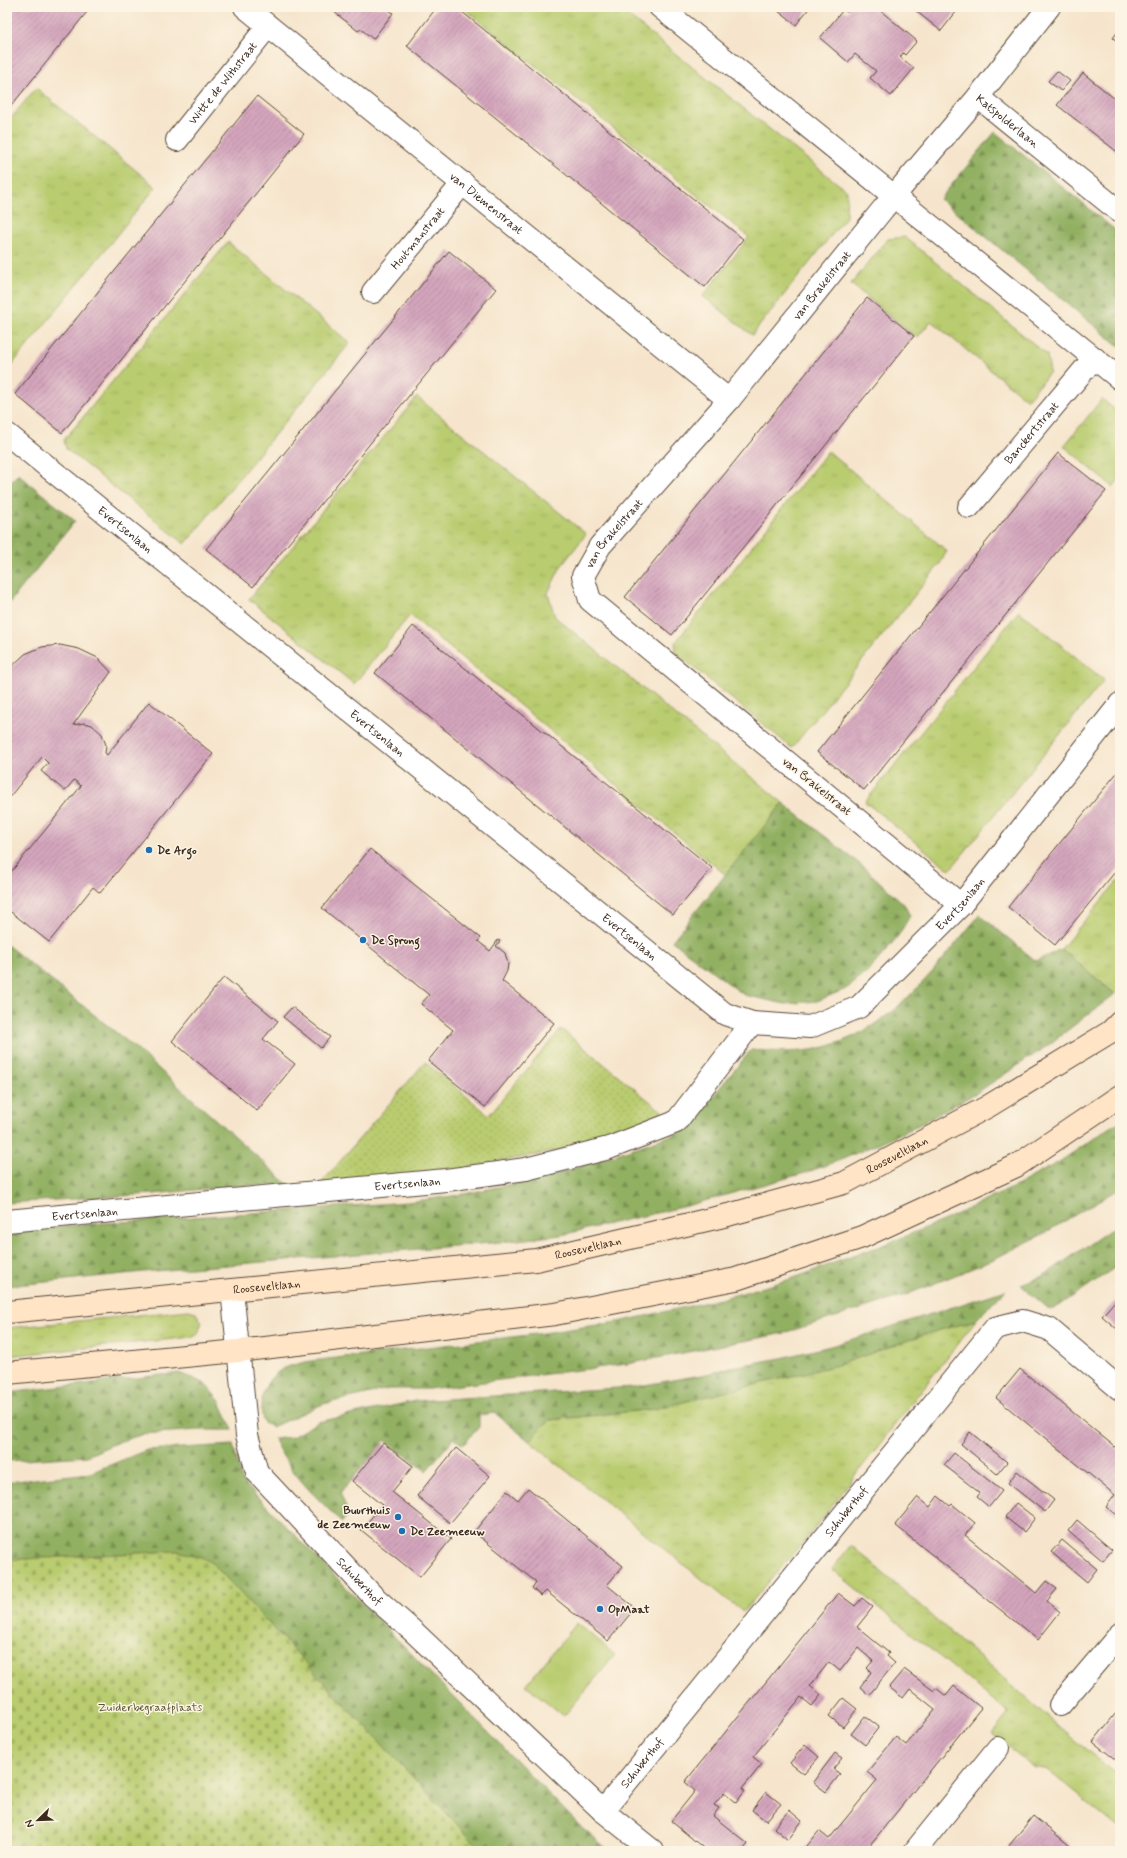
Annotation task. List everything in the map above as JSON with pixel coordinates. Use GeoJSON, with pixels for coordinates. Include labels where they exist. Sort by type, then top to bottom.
{"type":"FeatureCollection","features":[{"type":"Feature","properties":{"kind":"main road","name":"Rooseveltlaan"},"geometry":{"type":"LineString","coordinates":[[7,1312],[536,1260],[728,1215],[844,1183],[987,1107],[1110,1032],[1120,1022]]}},
{"type":"Feature","properties":{"kind":"main road"},"geometry":{"type":"LineString","coordinates":[[7,1373],[238,1351],[555,1314],[736,1279],[862,1237],[1016,1166],[1120,1096]]}},
{"type":"Feature","properties":{"kind":"street","name":"van Diemenstraat"},"geometry":{"type":"LineString","coordinates":[[244,7],[463,183],[728,400]]}},
{"type":"Feature","properties":{"kind":"street"},"geometry":{"type":"LineString","coordinates":[[660,7],[1120,379]]}},
{"type":"Feature","properties":{"kind":"street"},"geometry":{"type":"LineString","coordinates":[[978,97],[1049,7]]}},
{"type":"Feature","properties":{"kind":"street","name":"Witte de Withstraat"},"geometry":{"type":"LineString","coordinates":[[177,140],[268,26]]}},
{"type":"Feature","properties":{"kind":"street","name":"Katspolderlaan"},"geometry":{"type":"LineString","coordinates":[[894,196],[978,97],[1120,212]]}},
{"type":"Feature","properties":{"kind":"street","name":"Houtmanstraat"},"geometry":{"type":"LineString","coordinates":[[373,292],[463,183]]}},
{"type":"Feature","properties":{"kind":"street","name":"van Brakelstraat"},"geometry":{"type":"LineString","coordinates":[[894,196],[728,400],[600,546],[583,576],[590,600],[961,905]]}},
{"type":"Feature","properties":{"kind":"street","name":"Banckertstraat"},"geometry":{"type":"LineString","coordinates":[[969,507],[1094,358]]}},
{"type":"Feature","properties":{"kind":"street","name":"Evertsenlaan"},"geometry":{"type":"LineString","coordinates":[[7,434],[725,1014],[752,1023],[810,1027],[859,1007],[961,905],[1120,704]]}},
{"type":"Feature","properties":{"kind":"street","name":"Evertsenlaan"},"geometry":{"type":"LineString","coordinates":[[7,1221],[446,1180],[526,1169],[601,1150],[676,1122],[729,1056],[752,1023]]}},
{"type":"Feature","properties":{"kind":"street","name":"Schuberthof"},"geometry":{"type":"LineString","coordinates":[[232,1290],[247,1435],[257,1472],[373,1596],[415,1633],[603,1811],[653,1851]]}},
{"type":"Feature","properties":{"kind":"street","name":"Schuberthof"},"geometry":{"type":"LineString","coordinates":[[603,1811],[994,1328],[1023,1321],[1049,1329],[1120,1389]]}},
{"type":"Feature","properties":{"kind":"street"},"geometry":{"type":"LineString","coordinates":[[1060,1705],[1120,1634]]}},
{"type":"Feature","properties":{"kind":"street"},"geometry":{"type":"LineString","coordinates":[[915,1851],[998,1748]]}},
{"type":"Feature","properties":{"kind":"green space"},"geometry":{"type":"Polygon","coordinates":[[[462,7],[617,7],[847,191],[846,217],[752,335],[703,296],[749,237],[462,7]]]}},
{"type":"Feature","properties":{"kind":"green space"},"geometry":{"type":"Polygon","coordinates":[[[36,88],[156,187],[7,371],[7,123],[36,88]]]}},
{"type":"Feature","properties":{"kind":"green space"},"geometry":{"type":"Polygon","coordinates":[[[995,132],[1120,234],[1120,347],[940,199],[995,132]]]}},
{"type":"Feature","properties":{"kind":"green space"},"geometry":{"type":"Polygon","coordinates":[[[905,237],[1047,355],[1050,372],[1027,400],[931,321],[917,338],[851,284],[888,239],[905,237]]]}},
{"type":"Feature","properties":{"kind":"green space"},"geometry":{"type":"Polygon","coordinates":[[[228,242],[350,343],[185,544],[66,449],[64,440],[228,242]]]}},
{"type":"Feature","properties":{"kind":"green space"},"geometry":{"type":"Polygon","coordinates":[[[417,397],[586,534],[560,568],[548,593],[555,617],[783,803],[726,875],[410,615],[354,684],[249,599],[417,397]]]}},
{"type":"Feature","properties":{"kind":"green space"},"geometry":{"type":"Polygon","coordinates":[[[1102,399],[1120,414],[1120,478],[1113,487],[1064,446],[1102,399]]]}},
{"type":"Feature","properties":{"kind":"green space"},"geometry":{"type":"Polygon","coordinates":[[[828,451],[947,551],[939,565],[792,748],[676,653],[675,643],[828,451]]]}},
{"type":"Feature","properties":{"kind":"green space"},"geometry":{"type":"Polygon","coordinates":[[[18,474],[75,521],[7,606],[7,486],[18,474]]]}},
{"type":"Feature","properties":{"kind":"green space"},"geometry":{"type":"Polygon","coordinates":[[[1019,611],[1104,680],[950,870],[865,802],[1019,611]]]}},
{"type":"Feature","properties":{"kind":"green space"},"geometry":{"type":"Polygon","coordinates":[[[783,803],[861,865],[904,904],[910,916],[898,936],[868,972],[846,989],[817,1001],[785,1004],[744,995],[672,941],[783,803]]]}},
{"type":"Feature","properties":{"kind":"green space"},"geometry":{"type":"Polygon","coordinates":[[[1120,878],[1120,991],[1115,994],[1061,949],[1120,878]]]}},
{"type":"Feature","properties":{"kind":"green space"},"geometry":{"type":"Polygon","coordinates":[[[980,915],[1036,961],[1061,949],[1115,994],[1047,1046],[978,1092],[913,1128],[843,1159],[805,1173],[686,1206],[561,1235],[490,1243],[143,1272],[7,1286],[7,1230],[408,1202],[459,1195],[552,1176],[684,1131],[751,1050],[781,1052],[811,1050],[831,1045],[849,1038],[882,1019],[926,979],[980,915]]]}},
{"type":"Feature","properties":{"kind":"green space"},"geometry":{"type":"Polygon","coordinates":[[[7,945],[133,1046],[290,1186],[244,1185],[154,1194],[7,1203],[7,945]]]}},
{"type":"Feature","properties":{"kind":"green space"},"geometry":{"type":"Polygon","coordinates":[[[561,1029],[663,1112],[613,1134],[557,1151],[438,1173],[318,1187],[425,1062],[489,1115],[561,1029]]]}},
{"type":"Feature","properties":{"kind":"green space"},"geometry":{"type":"Polygon","coordinates":[[[1120,1121],[1120,1188],[1043,1234],[988,1262],[903,1296],[784,1333],[627,1364],[428,1389],[388,1389],[323,1404],[272,1427],[264,1423],[261,1408],[263,1393],[266,1386],[275,1374],[296,1364],[537,1334],[623,1321],[721,1299],[791,1279],[945,1220],[1016,1186],[1059,1162],[1120,1121]]]}},
{"type":"Feature","properties":{"kind":"green space"},"geometry":{"type":"Polygon","coordinates":[[[1120,1223],[1120,1264],[1059,1306],[1050,1310],[1021,1285],[1043,1276],[1120,1223]]]}},
{"type":"Feature","properties":{"kind":"green space"},"geometry":{"type":"Polygon","coordinates":[[[1006,1290],[976,1320],[926,1334],[838,1365],[654,1409],[550,1420],[529,1441],[495,1413],[479,1415],[479,1427],[463,1445],[454,1438],[426,1471],[385,1440],[340,1493],[349,1514],[342,1522],[304,1484],[287,1462],[274,1439],[292,1437],[318,1422],[415,1401],[633,1387],[707,1374],[732,1367],[781,1358],[831,1346],[1006,1290]]]}},
{"type":"Feature","properties":{"kind":"green space"},"geometry":{"type":"Polygon","coordinates":[[[189,1310],[195,1312],[202,1322],[198,1334],[193,1337],[7,1356],[7,1328],[189,1310]]]}},
{"type":"Feature","properties":{"kind":"green space"},"geometry":{"type":"Polygon","coordinates":[[[976,1320],[810,1534],[743,1612],[529,1441],[550,1420],[654,1409],[976,1320]]]}},
{"type":"Feature","properties":{"kind":"green space"},"geometry":{"type":"Polygon","coordinates":[[[179,1373],[204,1383],[219,1400],[233,1430],[197,1430],[144,1434],[118,1442],[87,1456],[7,1461],[7,1393],[179,1373]]]}},
{"type":"Feature","properties":{"kind":"green space"},"geometry":{"type":"Polygon","coordinates":[[[233,1445],[242,1481],[584,1830],[610,1851],[482,1851],[213,1564],[201,1557],[177,1551],[7,1560],[7,1482],[90,1473],[147,1450],[233,1445]]]}},
{"type":"Feature","properties":{"kind":"green space"},"geometry":{"type":"Polygon","coordinates":[[[851,1545],[1072,1738],[1120,1777],[1120,1829],[1046,1769],[1035,1768],[992,1734],[1009,1713],[832,1569],[851,1545]]]}},
{"type":"Feature","properties":{"kind":"green space","name":"Zuiderbegraafplaats"},"geometry":{"type":"Polygon","coordinates":[[[177,1551],[201,1557],[213,1564],[482,1851],[7,1851],[7,1560],[177,1551]]]}},
{"type":"Feature","properties":{"kind":"green space"},"geometry":{"type":"Polygon","coordinates":[[[577,1623],[615,1655],[564,1716],[526,1685],[577,1623]]]}},
{"type":"Feature","properties":{"kind":"building"},"geometry":{"type":"Polygon","coordinates":[[[12,7],[91,7],[7,111],[7,13],[12,7]]]}},
{"type":"Feature","properties":{"kind":"building"},"geometry":{"type":"Polygon","coordinates":[[[328,7],[385,7],[393,13],[373,39],[361,29],[358,31],[328,7]]]}},
{"type":"Feature","properties":{"kind":"building"},"geometry":{"type":"Polygon","coordinates":[[[437,7],[456,7],[743,239],[705,287],[407,46],[437,7]]]}},
{"type":"Feature","properties":{"kind":"building"},"geometry":{"type":"Polygon","coordinates":[[[773,7],[810,7],[796,25],[773,7]]]}},
{"type":"Feature","properties":{"kind":"building"},"geometry":{"type":"Polygon","coordinates":[[[846,7],[876,7],[917,41],[905,55],[903,53],[900,57],[914,68],[891,96],[870,78],[876,71],[855,54],[848,62],[820,38],[843,10],[847,12],[850,9],[846,7]]]}},
{"type":"Feature","properties":{"kind":"building"},"geometry":{"type":"Polygon","coordinates":[[[911,7],[960,7],[941,31],[911,7]]]}},
{"type":"Feature","properties":{"kind":"building"},"geometry":{"type":"Polygon","coordinates":[[[1120,29],[1120,43],[1113,38],[1120,29]]]}},
{"type":"Feature","properties":{"kind":"building"},"geometry":{"type":"Polygon","coordinates":[[[1057,71],[1070,81],[1061,91],[1048,81],[1057,71]]]}},
{"type":"Feature","properties":{"kind":"building"},"geometry":{"type":"Polygon","coordinates":[[[1083,73],[1120,103],[1120,154],[1057,105],[1083,73]]]}},
{"type":"Feature","properties":{"kind":"building"},"geometry":{"type":"Polygon","coordinates":[[[257,96],[304,134],[62,433],[15,394],[257,96]]]}},
{"type":"Feature","properties":{"kind":"building"},"geometry":{"type":"Polygon","coordinates":[[[449,251],[496,289],[253,587],[206,549],[449,251]]]}},
{"type":"Feature","properties":{"kind":"building"},"geometry":{"type":"Polygon","coordinates":[[[867,298],[914,336],[672,635],[625,597],[867,298]]]}},
{"type":"Feature","properties":{"kind":"building"},"geometry":{"type":"Polygon","coordinates":[[[1058,453],[1106,491],[864,790],[817,752],[1058,453]]]}},
{"type":"Feature","properties":{"kind":"building"},"geometry":{"type":"Polygon","coordinates":[[[413,626],[712,868],[673,915],[375,673],[413,626]]]}},
{"type":"Feature","properties":{"kind":"building"},"geometry":{"type":"Polygon","coordinates":[[[60,645],[79,649],[98,658],[111,672],[73,725],[84,723],[92,725],[102,734],[106,745],[105,753],[107,755],[149,702],[213,754],[100,893],[93,887],[49,942],[7,909],[7,877],[81,786],[74,780],[65,791],[41,771],[48,763],[42,757],[7,800],[7,671],[25,654],[42,647],[60,645]]]}},
{"type":"Feature","properties":{"kind":"building"},"geometry":{"type":"Polygon","coordinates":[[[1120,769],[1120,866],[1055,945],[1008,907],[1120,769]]]}},
{"type":"Feature","properties":{"kind":"building"},"geometry":{"type":"Polygon","coordinates":[[[370,849],[481,938],[478,941],[490,951],[498,940],[500,941],[496,946],[505,953],[508,964],[507,971],[502,981],[554,1023],[485,1107],[428,1061],[453,1030],[421,1004],[429,995],[322,908],[370,849]]]}},
{"type":"Feature","properties":{"kind":"building"},"geometry":{"type":"Polygon","coordinates":[[[224,977],[278,1021],[263,1039],[295,1064],[257,1111],[172,1041],[224,977]]]}},
{"type":"Feature","properties":{"kind":"building"},"geometry":{"type":"Polygon","coordinates":[[[292,1007],[330,1037],[321,1048],[283,1017],[292,1007]]]}},
{"type":"Feature","properties":{"kind":"building"},"geometry":{"type":"Polygon","coordinates":[[[1120,1295],[1120,1326],[1117,1329],[1102,1316],[1120,1295]]]}},
{"type":"Feature","properties":{"kind":"building"},"geometry":{"type":"Polygon","coordinates":[[[1020,1369],[1120,1451],[1120,1518],[1106,1507],[1115,1495],[996,1398],[1020,1369]]]}},
{"type":"Feature","properties":{"kind":"building"},"geometry":{"type":"Polygon","coordinates":[[[970,1432],[1007,1462],[997,1474],[961,1444],[970,1432]]]}},
{"type":"Feature","properties":{"kind":"building","name":"Buurthuis de Zeemeeuw"},"geometry":{"type":"Polygon","coordinates":[[[383,1443],[413,1466],[392,1492],[451,1539],[420,1577],[361,1530],[382,1505],[352,1481],[383,1443]]]}},
{"type":"Feature","properties":{"kind":"building"},"geometry":{"type":"Polygon","coordinates":[[[456,1448],[490,1476],[450,1523],[417,1496],[456,1448]]]}},
{"type":"Feature","properties":{"kind":"building"},"geometry":{"type":"Polygon","coordinates":[[[954,1453],[1002,1491],[989,1507],[977,1497],[980,1493],[944,1465],[954,1453]]]}},
{"type":"Feature","properties":{"kind":"building"},"geometry":{"type":"Polygon","coordinates":[[[1017,1471],[1054,1500],[1045,1512],[1008,1483],[1017,1471]]]}},
{"type":"Feature","properties":{"kind":"building"},"geometry":{"type":"Polygon","coordinates":[[[528,1488],[623,1566],[607,1585],[635,1608],[608,1641],[546,1591],[541,1596],[532,1588],[536,1582],[474,1532],[507,1491],[518,1500],[528,1488]]]}},
{"type":"Feature","properties":{"kind":"building"},"geometry":{"type":"Polygon","coordinates":[[[938,1496],[950,1506],[952,1504],[975,1523],[965,1535],[1036,1593],[1046,1581],[1057,1589],[1047,1601],[1060,1612],[1038,1640],[895,1525],[918,1497],[930,1507],[938,1496]]]}},
{"type":"Feature","properties":{"kind":"building"},"geometry":{"type":"Polygon","coordinates":[[[1016,1503],[1035,1518],[1024,1532],[1005,1517],[1016,1503]]]}},
{"type":"Feature","properties":{"kind":"building"},"geometry":{"type":"Polygon","coordinates":[[[1077,1520],[1112,1550],[1103,1561],[1068,1531],[1077,1520]]]}},
{"type":"Feature","properties":{"kind":"building"},"geometry":{"type":"Polygon","coordinates":[[[1062,1540],[1097,1569],[1087,1582],[1051,1552],[1062,1540]]]}},
{"type":"Feature","properties":{"kind":"building"},"geometry":{"type":"Polygon","coordinates":[[[838,1593],[855,1606],[862,1598],[873,1607],[857,1627],[889,1653],[887,1656],[895,1663],[869,1695],[860,1687],[871,1672],[867,1668],[873,1661],[858,1648],[840,1671],[829,1662],[810,1686],[821,1695],[812,1706],[801,1697],[753,1757],[762,1764],[742,1789],[745,1791],[736,1803],[724,1793],[714,1805],[719,1808],[713,1816],[748,1844],[742,1851],[707,1851],[671,1821],[695,1791],[685,1782],[838,1593]]]}},
{"type":"Feature","properties":{"kind":"building"},"geometry":{"type":"Polygon","coordinates":[[[904,1669],[934,1691],[936,1688],[946,1696],[954,1686],[981,1708],[865,1851],[803,1851],[819,1831],[829,1839],[877,1780],[867,1772],[896,1737],[906,1745],[935,1709],[910,1689],[903,1698],[889,1687],[904,1669]]]}},
{"type":"Feature","properties":{"kind":"building"},"geometry":{"type":"Polygon","coordinates":[[[843,1698],[857,1709],[843,1727],[829,1716],[843,1698]]]}},
{"type":"Feature","properties":{"kind":"building"},"geometry":{"type":"Polygon","coordinates":[[[1120,1708],[1120,1763],[1093,1742],[1120,1708]]]}},
{"type":"Feature","properties":{"kind":"building"},"geometry":{"type":"Polygon","coordinates":[[[865,1716],[879,1727],[865,1745],[851,1734],[865,1716]]]}},
{"type":"Feature","properties":{"kind":"building"},"geometry":{"type":"Polygon","coordinates":[[[805,1745],[819,1757],[804,1774],[790,1763],[805,1745]]]}},
{"type":"Feature","properties":{"kind":"building"},"geometry":{"type":"Polygon","coordinates":[[[835,1753],[842,1758],[833,1769],[840,1774],[826,1792],[813,1782],[835,1753]]]}},
{"type":"Feature","properties":{"kind":"building"},"geometry":{"type":"Polygon","coordinates":[[[766,1792],[781,1804],[766,1821],[752,1810],[766,1792]]]}},
{"type":"Feature","properties":{"kind":"building"},"geometry":{"type":"Polygon","coordinates":[[[789,1810],[802,1821],[788,1840],[774,1828],[789,1810]]]}},
{"type":"Feature","properties":{"kind":"building"},"geometry":{"type":"Polygon","coordinates":[[[1033,1816],[1076,1851],[1012,1851],[1008,1847],[1033,1816]]]}},
{"type":"Feature","properties":{"kind":"place","name":"De Argo"},"geometry":{"type":"Point","coordinates":[149,850]}},
{"type":"Feature","properties":{"kind":"place","name":"De Sprong"},"geometry":{"type":"Point","coordinates":[363,940]}},
{"type":"Feature","properties":{"kind":"place","name":"Buurthuis de Zeemeeuw"},"geometry":{"type":"Point","coordinates":[398,1517]}},
{"type":"Feature","properties":{"kind":"place","name":"De Zeemeeuw"},"geometry":{"type":"Point","coordinates":[402,1531]}},
{"type":"Feature","properties":{"kind":"place","name":"OpMaat"},"geometry":{"type":"Point","coordinates":[600,1609]}}]}
